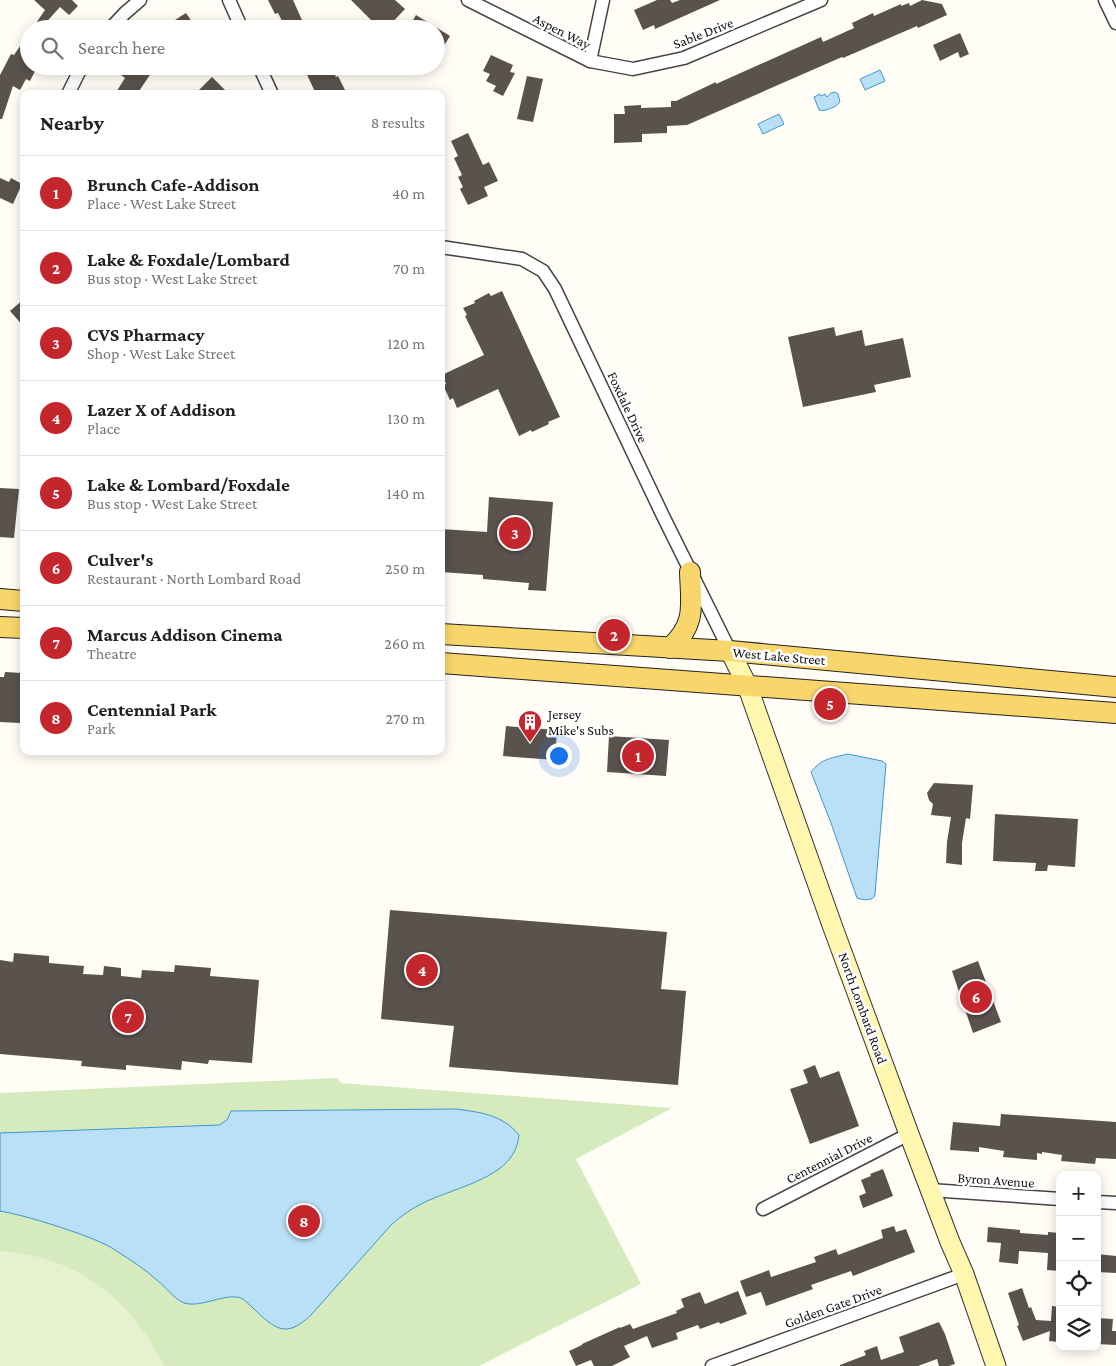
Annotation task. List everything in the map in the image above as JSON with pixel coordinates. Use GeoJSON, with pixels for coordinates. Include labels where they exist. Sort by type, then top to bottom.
{"type":"FeatureCollection","features":[{"type":"Feature","properties":{"kind":"main road"},"geometry":{"type":"LineString","coordinates":[[670,648],[680,639],[686,630],[689,620],[691,601],[690,572]]}},
{"type":"Feature","properties":{"kind":"main road"},"geometry":{"type":"LineString","coordinates":[[0,599],[20,601]]}},
{"type":"Feature","properties":{"kind":"main road"},"geometry":{"type":"LineString","coordinates":[[0,627],[20,628]]}},
{"type":"Feature","properties":{"kind":"main road","name":"West Lake Street"},"geometry":{"type":"LineString","coordinates":[[445,634],[730,651],[1116,687]]}},
{"type":"Feature","properties":{"kind":"main road"},"geometry":{"type":"LineString","coordinates":[[445,663],[1116,712]]}},
{"type":"Feature","properties":{"kind":"street"},"geometry":{"type":"LineString","coordinates":[[118,20],[140,0]]}},
{"type":"Feature","properties":{"kind":"street"},"geometry":{"type":"LineString","coordinates":[[229,0],[238,20]]}},
{"type":"Feature","properties":{"kind":"street","name":"Aspen Way"},"geometry":{"type":"LineString","coordinates":[[468,0],[590,61]]}},
{"type":"Feature","properties":{"kind":"street"},"geometry":{"type":"LineString","coordinates":[[590,61],[603,0]]}},
{"type":"Feature","properties":{"kind":"street","name":"Sable Drive"},"geometry":{"type":"LineString","coordinates":[[590,61],[633,69],[684,58],[821,0]]}},
{"type":"Feature","properties":{"kind":"street"},"geometry":{"type":"LineString","coordinates":[[1105,0],[1116,24]]}},
{"type":"Feature","properties":{"kind":"street"},"geometry":{"type":"LineString","coordinates":[[70,90],[78,75]]}},
{"type":"Feature","properties":{"kind":"street"},"geometry":{"type":"LineString","coordinates":[[263,75],[270,90]]}},
{"type":"Feature","properties":{"kind":"street","name":"Foxdale Drive"},"geometry":{"type":"LineString","coordinates":[[445,249],[522,259],[543,271],[555,289],[690,572],[730,651]]}},
{"type":"Feature","properties":{"kind":"street","name":"North Lombard Road"},"geometry":{"type":"LineString","coordinates":[[730,651],[747,686],[832,925],[930,1190],[964,1274],[996,1366]]}},
{"type":"Feature","properties":{"kind":"street","name":"Centennial Drive"},"geometry":{"type":"LineString","coordinates":[[763,1209],[909,1134]]}},
{"type":"Feature","properties":{"kind":"street","name":"Byron Avenue"},"geometry":{"type":"LineString","coordinates":[[930,1190],[1056,1199]]}},
{"type":"Feature","properties":{"kind":"street"},"geometry":{"type":"LineString","coordinates":[[1101,1202],[1116,1203]]}},
{"type":"Feature","properties":{"kind":"street","name":"Golden Gate Drive"},"geometry":{"type":"LineString","coordinates":[[712,1366],[964,1274]]}},
{"type":"Feature","properties":{"kind":"green space"},"geometry":{"type":"Polygon","coordinates":[[[337,1078],[341,1083],[672,1108],[576,1159],[641,1284],[479,1366],[0,1366],[0,1093],[337,1078]]]}},
{"type":"Feature","properties":{"kind":"green space"},"geometry":{"type":"Polygon","coordinates":[[[0,1251],[28,1255],[53,1262],[77,1272],[98,1285],[118,1301],[135,1320],[151,1342],[164,1366],[0,1366],[0,1251]]]}},
{"type":"Feature","properties":{"kind":"water"},"geometry":{"type":"Polygon","coordinates":[[[880,70],[885,81],[865,90],[860,79],[880,70]]]}},
{"type":"Feature","properties":{"kind":"water"},"geometry":{"type":"Polygon","coordinates":[[[835,92],[838,94],[840,102],[830,109],[819,110],[814,97],[825,94],[827,97],[835,92]]]}},
{"type":"Feature","properties":{"kind":"water"},"geometry":{"type":"Polygon","coordinates":[[[779,114],[784,124],[763,134],[758,124],[779,114]]]}},
{"type":"Feature","properties":{"kind":"water"},"geometry":{"type":"Polygon","coordinates":[[[848,754],[882,761],[886,764],[875,894],[874,897],[868,900],[857,898],[811,772],[823,761],[848,754]]]}},
{"type":"Feature","properties":{"kind":"water"},"geometry":{"type":"Polygon","coordinates":[[[456,1109],[490,1116],[513,1128],[519,1135],[511,1157],[483,1179],[423,1203],[402,1216],[391,1225],[311,1315],[302,1323],[287,1329],[273,1325],[245,1300],[238,1297],[196,1304],[184,1303],[143,1269],[105,1244],[50,1224],[0,1211],[0,1133],[219,1125],[227,1120],[231,1111],[456,1109]]]}},
{"type":"Feature","properties":{"kind":"building"},"geometry":{"type":"Polygon","coordinates":[[[34,0],[72,0],[78,6],[69,15],[60,7],[48,20],[38,20],[45,10],[34,0]]]}},
{"type":"Feature","properties":{"kind":"building"},"geometry":{"type":"Polygon","coordinates":[[[268,0],[293,0],[302,20],[282,20],[278,13],[275,14],[268,0]]]}},
{"type":"Feature","properties":{"kind":"building"},"geometry":{"type":"Polygon","coordinates":[[[351,0],[395,0],[405,9],[395,20],[371,20],[351,0]]]}},
{"type":"Feature","properties":{"kind":"building"},"geometry":{"type":"Polygon","coordinates":[[[657,0],[670,0],[672,3],[680,0],[720,0],[655,29],[654,25],[643,30],[634,10],[657,0]]]}},
{"type":"Feature","properties":{"kind":"building"},"geometry":{"type":"Polygon","coordinates":[[[922,0],[942,4],[947,15],[842,57],[687,125],[667,126],[667,133],[642,134],[642,142],[614,143],[614,114],[625,114],[624,106],[641,105],[641,108],[671,107],[671,101],[676,101],[716,82],[716,84],[821,37],[823,42],[854,28],[852,23],[873,13],[874,16],[901,4],[901,6],[909,3],[910,6],[922,0]]]}},
{"type":"Feature","properties":{"kind":"building"},"geometry":{"type":"Polygon","coordinates":[[[186,13],[191,20],[175,20],[186,13]]]}},
{"type":"Feature","properties":{"kind":"building"},"geometry":{"type":"Polygon","coordinates":[[[416,15],[424,20],[413,20],[416,15]]]}},
{"type":"Feature","properties":{"kind":"building"},"geometry":{"type":"Polygon","coordinates":[[[445,33],[450,36],[445,44],[445,33]]]}},
{"type":"Feature","properties":{"kind":"building"},"geometry":{"type":"Polygon","coordinates":[[[960,33],[969,54],[960,58],[958,52],[940,61],[933,45],[960,33]]]}},
{"type":"Feature","properties":{"kind":"building"},"geometry":{"type":"Polygon","coordinates":[[[20,46],[20,75],[33,75],[30,81],[26,79],[20,90],[13,86],[2,119],[0,119],[0,75],[11,54],[14,55],[20,46]]]}},
{"type":"Feature","properties":{"kind":"building"},"geometry":{"type":"Polygon","coordinates":[[[491,55],[513,65],[510,72],[515,73],[503,96],[493,91],[496,86],[486,81],[490,74],[483,71],[491,55]]]}},
{"type":"Feature","properties":{"kind":"building"},"geometry":{"type":"Polygon","coordinates":[[[121,75],[150,75],[140,90],[118,90],[125,78],[121,75]]]}},
{"type":"Feature","properties":{"kind":"building"},"geometry":{"type":"Polygon","coordinates":[[[307,75],[338,76],[345,90],[314,90],[307,75]]]}},
{"type":"Feature","properties":{"kind":"building"},"geometry":{"type":"Polygon","coordinates":[[[527,76],[543,79],[533,122],[517,119],[527,76]]]}},
{"type":"Feature","properties":{"kind":"building"},"geometry":{"type":"Polygon","coordinates":[[[212,77],[225,90],[199,90],[212,77]]]}},
{"type":"Feature","properties":{"kind":"building"},"geometry":{"type":"Polygon","coordinates":[[[468,133],[483,165],[489,162],[498,181],[484,187],[488,196],[468,205],[460,189],[463,187],[458,177],[462,175],[454,158],[458,156],[451,141],[468,133]]]}},
{"type":"Feature","properties":{"kind":"building"},"geometry":{"type":"Polygon","coordinates":[[[0,178],[9,182],[11,178],[20,183],[20,188],[13,204],[0,198],[0,178]]]}},
{"type":"Feature","properties":{"kind":"building"},"geometry":{"type":"Polygon","coordinates":[[[502,291],[560,417],[532,432],[531,430],[519,436],[498,389],[457,408],[453,398],[450,400],[445,389],[445,374],[484,355],[463,308],[475,303],[474,301],[489,293],[491,296],[502,291]]]}},
{"type":"Feature","properties":{"kind":"building"},"geometry":{"type":"Polygon","coordinates":[[[20,302],[20,322],[10,311],[20,302]]]}},
{"type":"Feature","properties":{"kind":"building"},"geometry":{"type":"Polygon","coordinates":[[[834,327],[836,336],[862,330],[865,346],[903,338],[911,377],[874,385],[876,392],[803,407],[788,337],[834,327]]]}},
{"type":"Feature","properties":{"kind":"building"},"geometry":{"type":"Polygon","coordinates":[[[0,488],[19,489],[14,538],[0,537],[0,488]]]}},
{"type":"Feature","properties":{"kind":"building"},"geometry":{"type":"Polygon","coordinates":[[[489,497],[553,502],[546,591],[528,590],[529,583],[483,579],[483,575],[445,572],[445,529],[487,532],[489,497]]]}},
{"type":"Feature","properties":{"kind":"building"},"geometry":{"type":"Polygon","coordinates":[[[5,672],[20,673],[20,723],[0,722],[0,677],[4,677],[5,672]]]}},
{"type":"Feature","properties":{"kind":"building","name":"Jersey Mike's Subs"},"geometry":{"type":"Polygon","coordinates":[[[506,726],[557,730],[555,760],[503,756],[506,726]]]}},
{"type":"Feature","properties":{"kind":"building"},"geometry":{"type":"Polygon","coordinates":[[[609,736],[669,740],[666,776],[607,772],[609,736]]]}},
{"type":"Feature","properties":{"kind":"building"},"geometry":{"type":"Polygon","coordinates":[[[934,783],[973,785],[970,819],[966,818],[962,843],[962,865],[946,863],[951,817],[931,815],[933,804],[929,800],[927,793],[934,783]]]}},
{"type":"Feature","properties":{"kind":"building"},"geometry":{"type":"Polygon","coordinates":[[[995,814],[1078,819],[1075,867],[1048,865],[1047,871],[1035,871],[1036,863],[993,861],[995,814]]]}},
{"type":"Feature","properties":{"kind":"building"},"geometry":{"type":"Polygon","coordinates":[[[390,910],[667,932],[661,989],[686,991],[678,1085],[449,1067],[454,1026],[381,1019],[390,910]]]}},
{"type":"Feature","properties":{"kind":"building"},"geometry":{"type":"Polygon","coordinates":[[[14,953],[49,956],[49,963],[84,966],[83,974],[103,975],[104,966],[121,968],[121,976],[141,978],[142,970],[174,972],[175,965],[211,968],[210,976],[259,980],[252,1063],[209,1060],[208,1064],[182,1061],[181,1070],[126,1065],[126,1070],[81,1066],[82,1061],[0,1054],[0,960],[13,962],[14,953]]]}},
{"type":"Feature","properties":{"kind":"building"},"geometry":{"type":"Polygon","coordinates":[[[978,961],[1001,1022],[973,1033],[952,971],[978,961]]]}},
{"type":"Feature","properties":{"kind":"building"},"geometry":{"type":"Polygon","coordinates":[[[815,1065],[820,1078],[839,1071],[859,1126],[810,1144],[790,1089],[808,1083],[803,1070],[815,1065]]]}},
{"type":"Feature","properties":{"kind":"building"},"geometry":{"type":"Polygon","coordinates":[[[1001,1114],[1116,1122],[1116,1159],[1096,1158],[1095,1164],[1061,1161],[1062,1155],[1042,1152],[1042,1154],[1037,1153],[1037,1160],[1003,1157],[1004,1151],[979,1147],[979,1152],[950,1150],[953,1122],[1000,1126],[1001,1114]]]}},
{"type":"Feature","properties":{"kind":"building"},"geometry":{"type":"Polygon","coordinates":[[[883,1169],[893,1196],[863,1208],[859,1196],[866,1193],[861,1180],[883,1169]]]}},
{"type":"Feature","properties":{"kind":"building"},"geometry":{"type":"Polygon","coordinates":[[[894,1226],[896,1232],[906,1229],[915,1252],[853,1276],[851,1271],[811,1285],[813,1289],[766,1306],[761,1292],[746,1297],[740,1281],[769,1270],[771,1277],[816,1262],[814,1257],[836,1249],[838,1255],[883,1238],[881,1230],[894,1226]]]}},
{"type":"Feature","properties":{"kind":"building"},"geometry":{"type":"Polygon","coordinates":[[[988,1227],[1020,1230],[1020,1233],[1048,1235],[1048,1232],[1056,1233],[1056,1271],[1047,1270],[1048,1253],[1019,1251],[1018,1264],[999,1262],[1001,1243],[987,1242],[988,1227]]]}},
{"type":"Feature","properties":{"kind":"building"},"geometry":{"type":"Polygon","coordinates":[[[1101,1254],[1116,1256],[1116,1273],[1101,1272],[1101,1254]]]}},
{"type":"Feature","properties":{"kind":"building"},"geometry":{"type":"Polygon","coordinates":[[[1022,1288],[1029,1308],[1031,1307],[1036,1320],[1051,1321],[1052,1306],[1056,1306],[1056,1342],[1049,1341],[1050,1331],[1023,1341],[1008,1293],[1022,1288]]]}},
{"type":"Feature","properties":{"kind":"building"},"geometry":{"type":"Polygon","coordinates":[[[738,1291],[747,1314],[700,1329],[698,1325],[676,1333],[678,1339],[652,1348],[647,1336],[624,1346],[630,1357],[612,1366],[594,1366],[591,1360],[576,1366],[569,1351],[620,1327],[630,1324],[633,1329],[677,1313],[676,1311],[684,1307],[681,1299],[700,1292],[705,1304],[738,1291]]]}},
{"type":"Feature","properties":{"kind":"building"},"geometry":{"type":"Polygon","coordinates":[[[1101,1318],[1113,1319],[1112,1331],[1116,1331],[1116,1345],[1101,1344],[1101,1318]]]}},
{"type":"Feature","properties":{"kind":"building"},"geometry":{"type":"Polygon","coordinates":[[[939,1322],[955,1364],[939,1366],[937,1359],[918,1366],[840,1366],[866,1355],[864,1351],[877,1346],[881,1360],[904,1352],[899,1337],[939,1322]]]}},
{"type":"Feature","properties":{"kind":"place","name":"CVS Pharmacy"},"geometry":{"type":"Point","coordinates":[515,533]}},
{"type":"Feature","properties":{"kind":"place","name":"Lake & Foxdale/Lombard"},"geometry":{"type":"Point","coordinates":[614,635]}},
{"type":"Feature","properties":{"kind":"place","name":"Lake & Lombard/Foxdale"},"geometry":{"type":"Point","coordinates":[830,704]}},
{"type":"Feature","properties":{"kind":"place","name":"Jersey Mike's Subs"},"geometry":{"type":"Point","coordinates":[530,743]}},
{"type":"Feature","properties":{"kind":"place","name":"Brunch Cafe-Addison"},"geometry":{"type":"Point","coordinates":[638,756]}},
{"type":"Feature","properties":{"kind":"place","name":"Lazer X of Addison"},"geometry":{"type":"Point","coordinates":[422,970]}},
{"type":"Feature","properties":{"kind":"place","name":"Culver's"},"geometry":{"type":"Point","coordinates":[976,997]}},
{"type":"Feature","properties":{"kind":"place","name":"Marcus Addison Cinema"},"geometry":{"type":"Point","coordinates":[128,1017]}},
{"type":"Feature","properties":{"kind":"place","name":"Centennial Park"},"geometry":{"type":"Point","coordinates":[304,1221]}}]}
